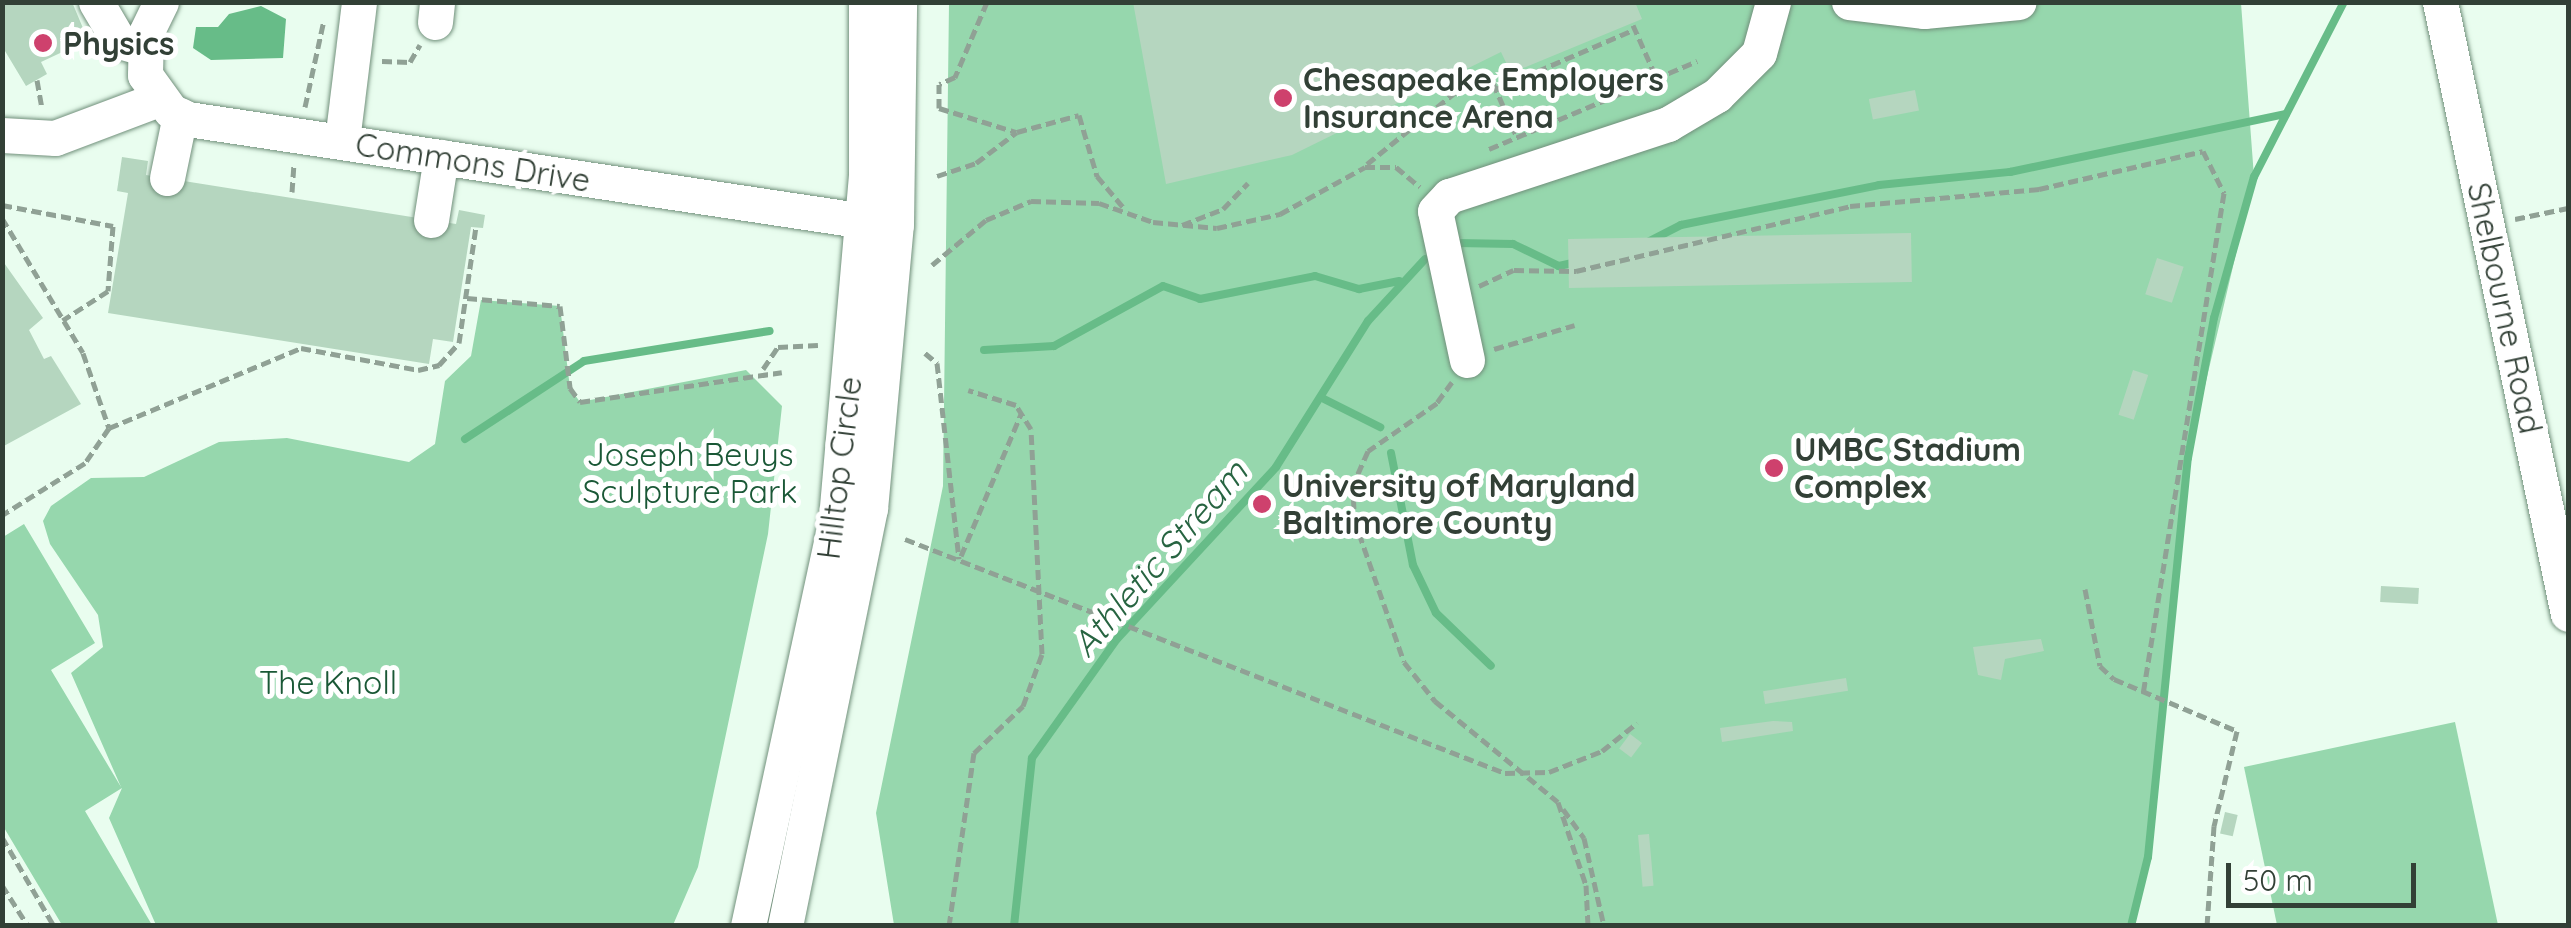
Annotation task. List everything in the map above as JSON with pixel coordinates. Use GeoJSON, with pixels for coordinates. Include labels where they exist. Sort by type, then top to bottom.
{"type":"FeatureCollection","features":[{"type":"Feature","properties":{"kind":"street"},"geometry":{"type":"LineString","coordinates":[[96,2],[119,41],[144,48]]}},
{"type":"Feature","properties":{"kind":"street"},"geometry":{"type":"LineString","coordinates":[[162,2],[144,48],[170,107],[167,178]]}},
{"type":"Feature","properties":{"kind":"street"},"geometry":{"type":"LineString","coordinates":[[342,141],[359,2]]}},
{"type":"Feature","properties":{"kind":"street","name":"Hilltop Circle"},"geometry":{"type":"LineString","coordinates":[[748,926],[824,593],[880,224],[866,2]]}},
{"type":"Feature","properties":{"kind":"street","name":"Hilltop Circle"},"geometry":{"type":"LineString","coordinates":[[785,926],[857,595],[880,224],[899,2]]}},
{"type":"Feature","properties":{"kind":"street"},"geometry":{"type":"LineString","coordinates":[[1467,360],[1434,211],[1449,196],[1668,124],[1717,95],[1759,53],[1773,2]]}},
{"type":"Feature","properties":{"kind":"street"},"geometry":{"type":"LineString","coordinates":[[1849,2],[1924,11],[2019,2]]}},
{"type":"Feature","properties":{"kind":"street","name":"Shelbourne Road"},"geometry":{"type":"LineString","coordinates":[[2440,2],[2564,571],[2568,614]]}},
{"type":"Feature","properties":{"kind":"street"},"geometry":{"type":"LineString","coordinates":[[2,135],[55,138],[170,107]]}},
{"type":"Feature","properties":{"kind":"street","name":"Commons Drive"},"geometry":{"type":"LineString","coordinates":[[170,107],[342,141],[880,224]]}},
{"type":"Feature","properties":{"kind":"street"},"geometry":{"type":"LineString","coordinates":[[430,220],[442,157]]}},
{"type":"Feature","properties":{"kind":"path"},"geometry":{"type":"LineString","coordinates":[[304,110],[328,2]]}},
{"type":"Feature","properties":{"kind":"path"},"geometry":{"type":"LineString","coordinates":[[987,2],[955,78],[939,84],[939,108],[1016,132]]}},
{"type":"Feature","properties":{"kind":"path"},"geometry":{"type":"LineString","coordinates":[[1496,89],[1634,27],[1657,80]]}},
{"type":"Feature","properties":{"kind":"path"},"geometry":{"type":"LineString","coordinates":[[1480,154],[1696,61]]}},
{"type":"Feature","properties":{"kind":"path"},"geometry":{"type":"LineString","coordinates":[[932,266],[986,220],[1031,201],[1128,211],[1174,227],[1280,214],[1366,166],[1473,78],[1496,89],[1516,136]]}},
{"type":"Feature","properties":{"kind":"path"},"geometry":{"type":"LineString","coordinates":[[937,176],[976,163],[1016,132],[1079,115],[1097,176],[1128,211]]}},
{"type":"Feature","properties":{"kind":"path"},"geometry":{"type":"LineString","coordinates":[[1448,286],[1490,286],[1514,270],[1576,271],[1850,206],[2039,190],[2203,151],[2224,194],[2143,694]]}},
{"type":"Feature","properties":{"kind":"path"},"geometry":{"type":"LineString","coordinates":[[292,192],[295,161]]}},
{"type":"Feature","properties":{"kind":"path"},"geometry":{"type":"LineString","coordinates":[[1366,166],[1412,176],[1434,211]]}},
{"type":"Feature","properties":{"kind":"path"},"geometry":{"type":"LineString","coordinates":[[1174,227],[1223,209],[1248,184]]}},
{"type":"Feature","properties":{"kind":"path"},"geometry":{"type":"LineString","coordinates":[[2,205],[113,226],[108,291],[63,320]]}},
{"type":"Feature","properties":{"kind":"path"},"geometry":{"type":"LineString","coordinates":[[2488,227],[2568,208]]}},
{"type":"Feature","properties":{"kind":"path"},"geometry":{"type":"LineString","coordinates":[[2,218],[63,320],[109,428]]}},
{"type":"Feature","properties":{"kind":"path"},"geometry":{"type":"LineString","coordinates":[[2,515],[85,463],[109,428],[301,348],[429,370],[459,343],[476,228]]}},
{"type":"Feature","properties":{"kind":"path"},"geometry":{"type":"LineString","coordinates":[[467,298],[560,306],[570,388],[588,403],[762,370],[782,372]]}},
{"type":"Feature","properties":{"kind":"path"},"geometry":{"type":"LineString","coordinates":[[1574,325],[1467,360],[1437,403],[1368,451],[1353,484],[1354,520],[1404,662],[1435,702],[1536,776],[1558,802],[1584,838],[1604,926]]}},
{"type":"Feature","properties":{"kind":"path"},"geometry":{"type":"LineString","coordinates":[[762,370],[778,347],[818,345]]}},
{"type":"Feature","properties":{"kind":"path"},"geometry":{"type":"LineString","coordinates":[[925,353],[937,363],[960,559]]}},
{"type":"Feature","properties":{"kind":"path"},"geometry":{"type":"LineString","coordinates":[[949,926],[974,753],[1023,706],[1042,654],[1034,608],[1044,593],[1030,428],[1022,414],[1000,395],[968,390]]}},
{"type":"Feature","properties":{"kind":"path"},"geometry":{"type":"LineString","coordinates":[[960,559],[1022,414]]}},
{"type":"Feature","properties":{"kind":"path"},"geometry":{"type":"LineString","coordinates":[[906,539],[1434,752],[1536,776],[1602,751],[1638,723]]}},
{"type":"Feature","properties":{"kind":"path"},"geometry":{"type":"LineString","coordinates":[[2085,589],[2100,666],[2143,694],[2237,731],[2214,826],[2207,926]]}},
{"type":"Feature","properties":{"kind":"path"},"geometry":{"type":"LineString","coordinates":[[1558,802],[1586,885],[1588,926]]}},
{"type":"Feature","properties":{"kind":"path"},"geometry":{"type":"LineString","coordinates":[[2,837],[54,926]]}},
{"type":"Feature","properties":{"kind":"path"},"geometry":{"type":"LineString","coordinates":[[2,884],[28,926]]}},
{"type":"Feature","properties":{"kind":"green space"},"geometry":{"type":"Polygon","coordinates":[[[949,3],[2241,3],[2254,177],[2188,458],[2148,857],[2132,925],[894,925],[876,813],[943,486],[949,3]]]}},
{"type":"Feature","properties":{"kind":"green space","name":"The Knoll"},"geometry":{"type":"Polygon","coordinates":[[[481,300],[560,306],[570,388],[580,402],[746,370],[782,406],[768,534],[698,867],[673,925],[156,925],[109,818],[122,788],[85,811],[152,925],[62,925],[3,826],[3,537],[24,524],[95,643],[51,670],[121,787],[71,673],[103,647],[98,615],[50,544],[43,521],[51,506],[91,478],[144,477],[219,442],[287,438],[409,462],[435,444],[445,381],[471,356],[481,300]]]}},
{"type":"Feature","properties":{"kind":"green space"},"geometry":{"type":"Polygon","coordinates":[[[2455,722],[2498,925],[2277,925],[2244,767],[2455,722]]]}},
{"type":"Feature","properties":{"kind":"shaded area"},"geometry":{"type":"Polygon","coordinates":[[[261,6],[286,19],[283,58],[211,60],[193,48],[196,27],[218,27],[229,14],[261,6]]]}},
{"type":"Feature","properties":{"kind":"building","name":"Physics"},"geometry":{"type":"Polygon","coordinates":[[[2,2],[72,2],[88,40],[41,62],[47,74],[26,86],[2,46],[2,2]]]}},
{"type":"Feature","properties":{"kind":"building","name":"Chesapeake Employers Insurance Arena"},"geometry":{"type":"Polygon","coordinates":[[[1133,2],[1635,2],[1642,19],[1511,73],[1501,52],[1292,155],[1166,184],[1133,2]]]}},
{"type":"Feature","properties":{"kind":"building"},"geometry":{"type":"Polygon","coordinates":[[[1915,90],[1919,111],[1873,120],[1869,99],[1915,90]]]}},
{"type":"Feature","properties":{"kind":"building"},"geometry":{"type":"Polygon","coordinates":[[[122,157],[148,161],[146,175],[456,224],[459,210],[485,215],[483,228],[471,227],[453,342],[433,339],[429,364],[108,313],[128,193],[117,191],[122,157]]]}},
{"type":"Feature","properties":{"kind":"building"},"geometry":{"type":"Polygon","coordinates":[[[1911,233],[1912,282],[1569,288],[1568,239],[1911,233]]]}},
{"type":"Feature","properties":{"kind":"building"},"geometry":{"type":"Polygon","coordinates":[[[2157,258],[2184,267],[2172,303],[2145,294],[2157,258]]]}},
{"type":"Feature","properties":{"kind":"building"},"geometry":{"type":"Polygon","coordinates":[[[2,260],[43,318],[29,330],[44,359],[51,356],[81,404],[2,447],[2,260]]]}},
{"type":"Feature","properties":{"kind":"building"},"geometry":{"type":"Polygon","coordinates":[[[2133,370],[2148,375],[2134,420],[2118,415],[2133,370]]]}},
{"type":"Feature","properties":{"kind":"building"},"geometry":{"type":"Polygon","coordinates":[[[2381,586],[2419,588],[2418,604],[2380,602],[2381,586]]]}},
{"type":"Feature","properties":{"kind":"building"},"geometry":{"type":"Polygon","coordinates":[[[2041,639],[2044,651],[2005,659],[2001,680],[1978,675],[1973,647],[2041,639]]]}},
{"type":"Feature","properties":{"kind":"building"},"geometry":{"type":"Polygon","coordinates":[[[1846,678],[1848,691],[1765,704],[1763,691],[1846,678]]]}},
{"type":"Feature","properties":{"kind":"building"},"geometry":{"type":"Polygon","coordinates":[[[1792,722],[1793,731],[1722,742],[1720,728],[1792,722]]]}},
{"type":"Feature","properties":{"kind":"building"},"geometry":{"type":"Polygon","coordinates":[[[1630,734],[1642,743],[1631,757],[1619,748],[1630,734]]]}},
{"type":"Feature","properties":{"kind":"building"},"geometry":{"type":"Polygon","coordinates":[[[2225,812],[2238,815],[2233,836],[2220,833],[2225,812]]]}},
{"type":"Feature","properties":{"kind":"building"},"geometry":{"type":"Polygon","coordinates":[[[1649,834],[1654,886],[1643,887],[1638,835],[1649,834]]]}},
{"type":"Feature","properties":{"kind":"waterway"},"geometry":{"type":"LineString","coordinates":[[2131,926],[2148,857],[2188,458],[2214,318],[2254,177],[2344,2]]}},
{"type":"Feature","properties":{"kind":"waterway"},"geometry":{"type":"LineString","coordinates":[[1457,243],[1513,244],[1559,266],[1634,249],[1681,225],[1879,185],[2010,172],[2286,114]]}},
{"type":"Feature","properties":{"kind":"waterway","name":"Athletic Stream"},"geometry":{"type":"LineString","coordinates":[[1014,926],[1032,758],[1117,639],[1276,467],[1368,321],[1425,259]]}},
{"type":"Feature","properties":{"kind":"waterway"},"geometry":{"type":"LineString","coordinates":[[984,350],[1054,346],[1163,286],[1200,299],[1315,276],[1359,289],[1399,281]]}},
{"type":"Feature","properties":{"kind":"waterway"},"geometry":{"type":"LineString","coordinates":[[465,439],[584,361],[770,331]]}},
{"type":"Feature","properties":{"kind":"waterway"},"geometry":{"type":"LineString","coordinates":[[1324,399],[1380,427]]}},
{"type":"Feature","properties":{"kind":"waterway"},"geometry":{"type":"LineString","coordinates":[[1391,453],[1413,565],[1436,613],[1491,666]]}},
{"type":"Feature","properties":{"kind":"place","name":"Physics"},"geometry":{"type":"Point","coordinates":[43,43]}},
{"type":"Feature","properties":{"kind":"place","name":"Chesapeake Employers Insurance Arena"},"geometry":{"type":"Point","coordinates":[1283,98]}},
{"type":"Feature","properties":{"kind":"place","name":"UMBC Stadium Complex"},"geometry":{"type":"Point","coordinates":[1774,468]}},
{"type":"Feature","properties":{"kind":"place","name":"University of Maryland Baltimore County"},"geometry":{"type":"Point","coordinates":[1262,504]}},
{"type":"Feature","properties":{"kind":"park label","name":"Joseph Beuys Sculpture Park"},"geometry":{"type":"Point","coordinates":[690,474]}}]}
